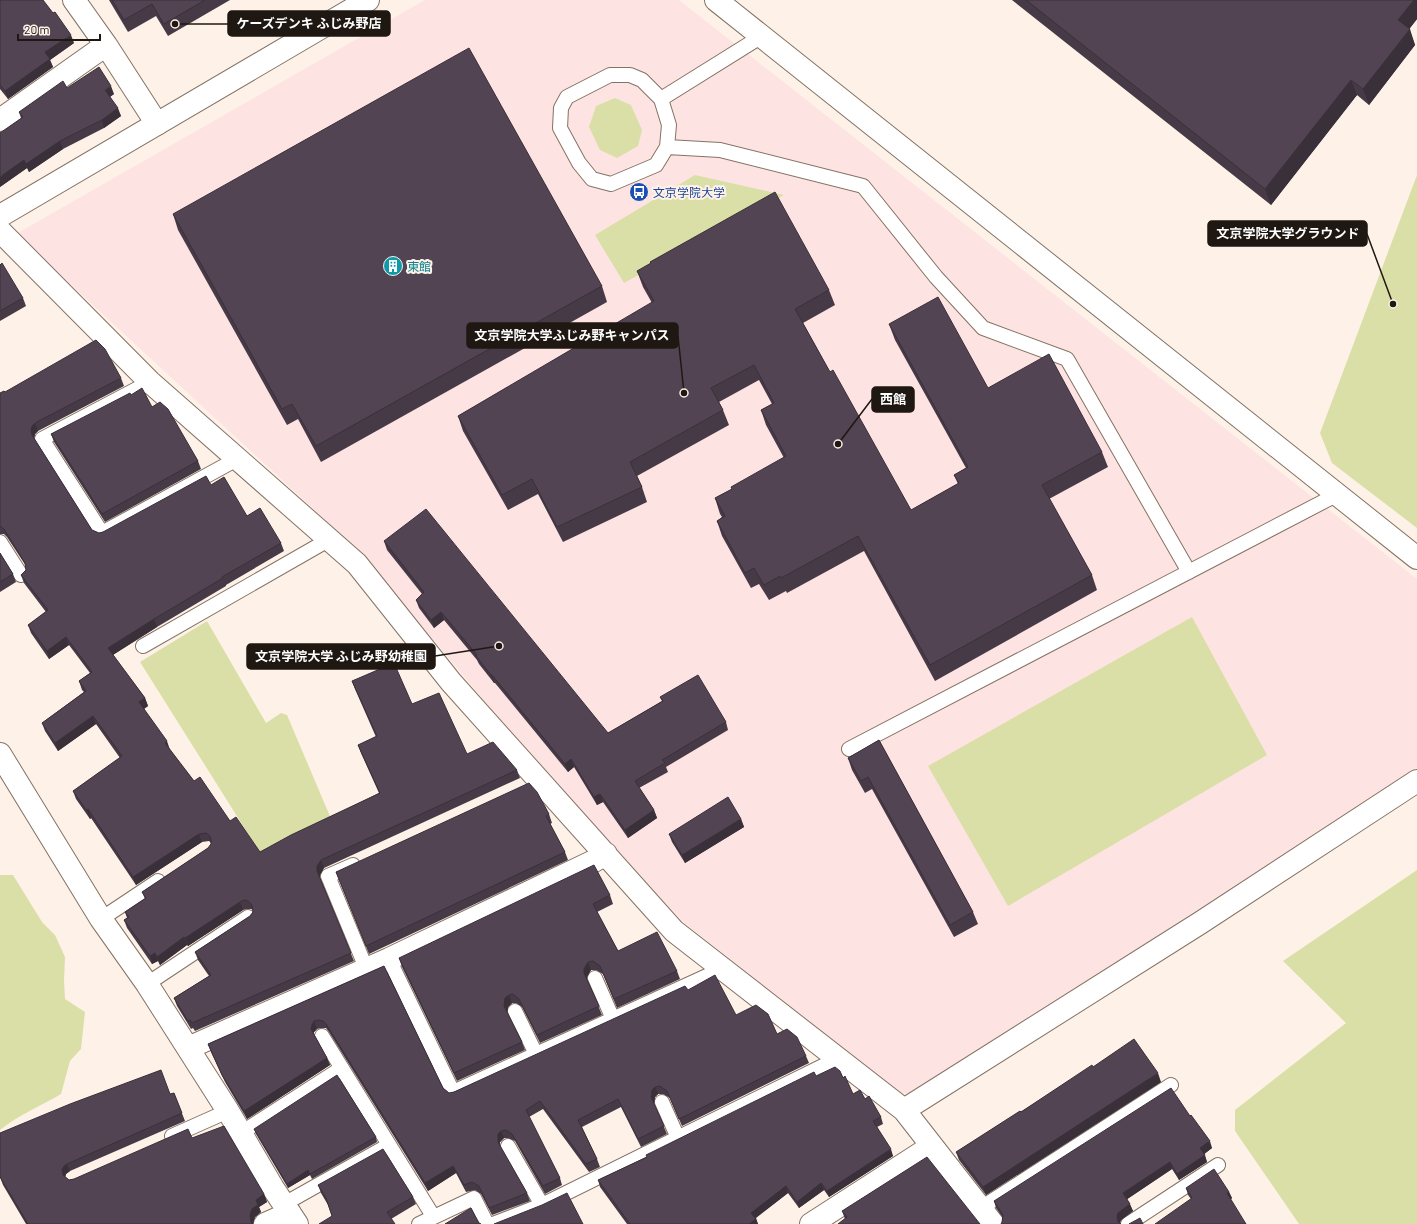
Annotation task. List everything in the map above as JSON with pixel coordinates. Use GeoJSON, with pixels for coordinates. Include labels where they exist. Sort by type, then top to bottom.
{"type":"FeatureCollection","features":[{"type":"Feature","properties":{"kind":"street"},"geometry":{"type":"LineString","coordinates":[[74,0],[106,44],[157,124]]}},
{"type":"Feature","properties":{"kind":"street"},"geometry":{"type":"LineString","coordinates":[[0,216],[368,0]]}},
{"type":"Feature","properties":{"kind":"street"},"geometry":{"type":"LineString","coordinates":[[716,0],[1417,558]]}},
{"type":"Feature","properties":{"kind":"street"},"geometry":{"type":"LineString","coordinates":[[0,120],[106,44]]}},
{"type":"Feature","properties":{"kind":"street"},"geometry":{"type":"LineString","coordinates":[[0,231],[150,382],[357,564],[532,782],[606,854],[674,931],[904,1110],[987,1219]]}},
{"type":"Feature","properties":{"kind":"street"},"geometry":{"type":"LineString","coordinates":[[0,754],[101,919],[147,984],[228,1111],[273,1188],[291,1214],[265,1224]]}},
{"type":"Feature","properties":{"kind":"street"},"geometry":{"type":"LineString","coordinates":[[904,1110],[1200,923],[1417,781]]}},
{"type":"Feature","properties":{"kind":"street"},"geometry":{"type":"LineString","coordinates":[[188,1048],[389,958],[606,854]]}},
{"type":"Feature","properties":{"kind":"street"},"geometry":{"type":"LineString","coordinates":[[811,1224],[932,1146]]}},
{"type":"Feature","properties":{"kind":"lane"},"geometry":{"type":"LineString","coordinates":[[661,99],[762,36]]}},
{"type":"Feature","properties":{"kind":"lane"},"geometry":{"type":"LineString","coordinates":[[610,75],[630,75],[642,80],[661,99],[669,125],[667,147],[656,165],[612,184],[592,179],[579,163],[560,128],[561,108],[567,97],[610,75]]}},
{"type":"Feature","properties":{"kind":"lane"},"geometry":{"type":"LineString","coordinates":[[667,147],[720,150],[863,186],[936,277],[983,328],[1067,359],[1189,572]]}},
{"type":"Feature","properties":{"kind":"lane"},"geometry":{"type":"LineString","coordinates":[[150,382],[42,439],[102,533],[238,459]]}},
{"type":"Feature","properties":{"kind":"lane"},"geometry":{"type":"LineString","coordinates":[[848,749],[1338,494]]}},
{"type":"Feature","properties":{"kind":"lane"},"geometry":{"type":"LineString","coordinates":[[143,646],[330,539]]}},
{"type":"Feature","properties":{"kind":"lane"},"geometry":{"type":"LineString","coordinates":[[0,542],[21,575]]}},
{"type":"Feature","properties":{"kind":"lane"},"geometry":{"type":"LineString","coordinates":[[363,860],[328,876],[366,968]]}},
{"type":"Feature","properties":{"kind":"lane"},"geometry":{"type":"LineString","coordinates":[[101,919],[167,875]]}},
{"type":"Feature","properties":{"kind":"lane"},"geometry":{"type":"LineString","coordinates":[[147,984],[248,917]]}},
{"type":"Feature","properties":{"kind":"lane"},"geometry":{"type":"LineString","coordinates":[[389,958],[453,1092],[722,969]]}},
{"type":"Feature","properties":{"kind":"lane"},"geometry":{"type":"LineString","coordinates":[[596,978],[613,1019]]}},
{"type":"Feature","properties":{"kind":"lane"},"geometry":{"type":"LineString","coordinates":[[515,1011],[536,1054]]}},
{"type":"Feature","properties":{"kind":"lane"},"geometry":{"type":"LineString","coordinates":[[322,1036],[433,1216]]}},
{"type":"Feature","properties":{"kind":"lane"},"geometry":{"type":"LineString","coordinates":[[493,1224],[542,1205],[837,1059]]}},
{"type":"Feature","properties":{"kind":"lane"},"geometry":{"type":"LineString","coordinates":[[240,1133],[342,1068]]}},
{"type":"Feature","properties":{"kind":"lane"},"geometry":{"type":"LineString","coordinates":[[987,1219],[1171,1085]]}},
{"type":"Feature","properties":{"kind":"lane"},"geometry":{"type":"LineString","coordinates":[[662,1102],[678,1138]]}},
{"type":"Feature","properties":{"kind":"lane"},"geometry":{"type":"LineString","coordinates":[[158,1142],[228,1111]]}},
{"type":"Feature","properties":{"kind":"lane"},"geometry":{"type":"LineString","coordinates":[[291,1214],[389,1145]]}},
{"type":"Feature","properties":{"kind":"lane"},"geometry":{"type":"LineString","coordinates":[[508,1146],[542,1205]]}},
{"type":"Feature","properties":{"kind":"lane"},"geometry":{"type":"LineString","coordinates":[[1128,1224],[1218,1165]]}},
{"type":"Feature","properties":{"kind":"lane"},"geometry":{"type":"LineString","coordinates":[[419,1224],[433,1216],[474,1198],[487,1224]]}},
{"type":"Feature","properties":{"kind":"shaded area"},"geometry":{"type":"Polygon","coordinates":[[[425,0],[679,0],[1417,579],[1417,767],[917,1092],[901,1094],[682,921],[542,770],[361,553],[16,234],[425,0]]]}},
{"type":"Feature","properties":{"kind":"green space"},"geometry":{"type":"Polygon","coordinates":[[[615,98],[631,105],[642,130],[638,146],[617,158],[600,150],[589,127],[596,106],[615,98]]]}},
{"type":"Feature","properties":{"kind":"green space"},"geometry":{"type":"Polygon","coordinates":[[[695,175],[784,195],[624,283],[595,235],[695,175]]]}},
{"type":"Feature","properties":{"kind":"green space"},"geometry":{"type":"Polygon","coordinates":[[[1417,175],[1417,528],[1332,463],[1320,433],[1417,175]]]}},
{"type":"Feature","properties":{"kind":"green space"},"geometry":{"type":"Polygon","coordinates":[[[1192,617],[1267,755],[1008,906],[928,766],[1192,617]]]}},
{"type":"Feature","properties":{"kind":"green space"},"geometry":{"type":"Polygon","coordinates":[[[207,621],[266,723],[281,713],[287,715],[332,821],[262,856],[140,662],[207,621]]]}},
{"type":"Feature","properties":{"kind":"green space"},"geometry":{"type":"Polygon","coordinates":[[[1417,870],[1417,1224],[1299,1224],[1235,1131],[1235,1110],[1346,1023],[1283,961],[1417,870]]]}},
{"type":"Feature","properties":{"kind":"green space"},"geometry":{"type":"Polygon","coordinates":[[[0,875],[13,875],[42,922],[55,935],[65,957],[65,999],[85,1012],[81,1049],[70,1061],[61,1094],[22,1115],[0,1130],[0,875]]]}},
{"type":"Feature","properties":{"kind":"building"},"geometry":{"type":"Polygon","coordinates":[[[0,0],[43,0],[53,13],[55,12],[71,35],[45,52],[50,59],[5,91],[0,85],[0,0]]]}},
{"type":"Feature","properties":{"kind":"building"},"geometry":{"type":"Polygon","coordinates":[[[112,0],[205,0],[164,24],[152,4],[124,20],[112,0]]]}},
{"type":"Feature","properties":{"kind":"building"},"geometry":{"type":"Polygon","coordinates":[[[1026,0],[1414,0],[1398,20],[1410,29],[1363,89],[1351,80],[1265,189],[1026,0]]]}},
{"type":"Feature","properties":{"kind":"building","name":"東館"},"geometry":{"type":"Polygon","coordinates":[[[469,48],[602,286],[316,446],[292,404],[282,409],[173,214],[469,48]]]}},
{"type":"Feature","properties":{"kind":"building"},"geometry":{"type":"Polygon","coordinates":[[[99,67],[111,86],[105,90],[118,108],[102,120],[60,141],[26,164],[24,160],[0,177],[0,133],[23,117],[19,112],[63,81],[67,88],[99,67]]]}},
{"type":"Feature","properties":{"kind":"building"},"geometry":{"type":"Polygon","coordinates":[[[775,192],[829,290],[795,309],[830,372],[833,370],[911,510],[959,483],[954,475],[968,467],[889,324],[938,297],[988,388],[1049,354],[1102,452],[1042,485],[1092,575],[930,665],[858,536],[781,578],[780,576],[764,585],[754,568],[745,573],[717,521],[725,516],[715,498],[732,489],[731,487],[786,456],[761,410],[774,403],[754,365],[711,388],[723,410],[630,462],[642,487],[557,527],[532,479],[502,495],[458,416],[654,301],[637,271],[651,263],[650,262],[775,192]]]}},
{"type":"Feature","properties":{"kind":"building"},"geometry":{"type":"Polygon","coordinates":[[[2,263],[23,298],[0,311],[0,265],[2,263]]]}},
{"type":"Feature","properties":{"kind":"building"},"geometry":{"type":"Polygon","coordinates":[[[96,340],[105,349],[121,378],[35,423],[32,426],[31,431],[32,435],[92,530],[99,533],[103,532],[206,476],[211,485],[224,477],[247,516],[260,508],[281,543],[222,577],[223,578],[108,648],[145,698],[139,702],[167,741],[165,743],[194,781],[200,777],[230,821],[236,817],[260,852],[291,835],[380,793],[358,745],[377,736],[352,681],[394,663],[412,704],[439,693],[467,754],[493,742],[517,770],[321,860],[317,866],[317,871],[351,953],[192,1023],[190,1020],[188,1021],[174,998],[211,975],[195,952],[250,916],[253,912],[252,905],[248,901],[244,900],[240,902],[185,938],[184,937],[157,957],[155,953],[150,956],[124,920],[129,917],[125,912],[146,898],[142,892],[208,848],[211,844],[210,836],[206,833],[199,834],[133,877],[88,809],[87,811],[73,791],[122,756],[93,716],[55,743],[42,723],[86,691],[79,681],[92,672],[66,637],[47,651],[28,625],[48,610],[21,575],[26,570],[25,563],[4,529],[0,526],[0,393],[5,392],[96,340]]]}},
{"type":"Feature","properties":{"kind":"building"},"geometry":{"type":"Polygon","coordinates":[[[142,388],[152,407],[160,402],[168,409],[198,461],[102,514],[51,434],[130,393],[131,395],[142,388]]]}},
{"type":"Feature","properties":{"kind":"building"},"geometry":{"type":"Polygon","coordinates":[[[426,509],[608,733],[663,701],[660,697],[698,675],[726,722],[662,760],[665,763],[635,781],[654,810],[625,830],[600,794],[594,797],[571,759],[565,764],[441,612],[431,620],[416,600],[424,592],[384,541],[426,509]]]}},
{"type":"Feature","properties":{"kind":"building"},"geometry":{"type":"Polygon","coordinates":[[[0,553],[13,574],[0,582],[0,553]]]}},
{"type":"Feature","properties":{"kind":"building"},"geometry":{"type":"Polygon","coordinates":[[[879,740],[973,912],[950,925],[868,777],[861,781],[848,758],[879,740]]]}},
{"type":"Feature","properties":{"kind":"building"},"geometry":{"type":"Polygon","coordinates":[[[529,783],[537,792],[549,814],[546,816],[565,852],[366,946],[336,872],[529,783]]]}},
{"type":"Feature","properties":{"kind":"building"},"geometry":{"type":"Polygon","coordinates":[[[728,797],[741,819],[682,855],[669,834],[728,797]]]}},
{"type":"Feature","properties":{"kind":"building"},"geometry":{"type":"Polygon","coordinates":[[[594,865],[610,895],[593,904],[618,951],[657,932],[677,971],[614,999],[600,966],[593,961],[588,962],[584,969],[584,973],[599,1006],[537,1035],[519,999],[513,994],[509,995],[505,998],[504,1006],[522,1042],[454,1073],[399,958],[594,865]]]}},
{"type":"Feature","properties":{"kind":"building"},"geometry":{"type":"Polygon","coordinates":[[[384,966],[443,1088],[449,1093],[685,986],[688,990],[715,975],[736,1015],[756,1005],[768,1014],[777,1034],[787,1029],[797,1037],[806,1056],[679,1119],[667,1091],[660,1086],[655,1087],[652,1090],[651,1097],[664,1126],[638,1139],[618,1099],[578,1120],[597,1159],[586,1164],[540,1101],[526,1110],[560,1178],[543,1186],[512,1134],[506,1130],[501,1131],[498,1134],[498,1142],[527,1193],[489,1208],[479,1186],[472,1182],[464,1185],[453,1166],[425,1183],[323,1021],[314,1021],[311,1029],[327,1058],[244,1111],[222,1075],[208,1044],[384,966]]]}},
{"type":"Feature","properties":{"kind":"building"},"geometry":{"type":"Polygon","coordinates":[[[1134,1039],[1158,1073],[983,1187],[956,1152],[1020,1111],[1021,1112],[1092,1065],[1093,1067],[1134,1039]]]}},
{"type":"Feature","properties":{"kind":"building"},"geometry":{"type":"Polygon","coordinates":[[[835,1067],[840,1071],[843,1078],[845,1076],[853,1094],[860,1090],[865,1099],[869,1096],[881,1117],[873,1121],[891,1149],[827,1191],[821,1183],[797,1202],[786,1186],[751,1213],[756,1219],[749,1224],[630,1224],[598,1180],[647,1157],[646,1155],[814,1072],[816,1076],[835,1067]]]}},
{"type":"Feature","properties":{"kind":"building"},"geometry":{"type":"Polygon","coordinates":[[[161,1070],[170,1094],[174,1093],[182,1113],[67,1164],[62,1170],[63,1175],[69,1180],[74,1179],[188,1129],[192,1138],[224,1126],[264,1194],[256,1200],[258,1205],[252,1209],[250,1215],[251,1222],[253,1224],[28,1224],[0,1177],[0,1133],[70,1104],[161,1070]]]}},
{"type":"Feature","properties":{"kind":"building"},"geometry":{"type":"Polygon","coordinates":[[[337,1075],[376,1137],[310,1174],[308,1170],[287,1184],[254,1129],[337,1075]]]}},
{"type":"Feature","properties":{"kind":"building"},"geometry":{"type":"Polygon","coordinates":[[[1171,1088],[1190,1116],[1191,1115],[1210,1141],[1200,1148],[1205,1155],[1177,1174],[1170,1162],[1123,1193],[1130,1204],[1118,1213],[1118,1222],[1121,1224],[1001,1224],[1003,1215],[994,1201],[1171,1088]]]}},
{"type":"Feature","properties":{"kind":"building"},"geometry":{"type":"Polygon","coordinates":[[[383,1149],[413,1197],[387,1212],[395,1224],[319,1224],[332,1216],[326,1198],[318,1185],[383,1149]]]}},
{"type":"Feature","properties":{"kind":"building"},"geometry":{"type":"Polygon","coordinates":[[[927,1157],[980,1224],[838,1224],[847,1217],[842,1211],[927,1157]]]}},
{"type":"Feature","properties":{"kind":"building"},"geometry":{"type":"Polygon","coordinates":[[[1214,1169],[1229,1192],[1227,1193],[1246,1224],[1155,1224],[1192,1198],[1186,1188],[1214,1169]]]}},
{"type":"Feature","properties":{"kind":"building"},"geometry":{"type":"Polygon","coordinates":[[[567,1193],[583,1224],[494,1224],[542,1205],[567,1193]]]}},
{"type":"Feature","properties":{"kind":"building"},"geometry":{"type":"Polygon","coordinates":[[[471,1208],[481,1224],[445,1224],[471,1208]]]}},
{"type":"Feature","properties":{"kind":"building"},"geometry":{"type":"Polygon","coordinates":[[[1140,1218],[1143,1224],[1129,1224],[1140,1218]]]}},
{"type":"Feature","properties":{"kind":"place","name":"ケーズデンキ ふじみ野店"},"geometry":{"type":"Point","coordinates":[175,24]}},
{"type":"Feature","properties":{"kind":"place","name":"文京学院大学"},"geometry":{"type":"Point","coordinates":[639,192]}},
{"type":"Feature","properties":{"kind":"place","name":"東館"},"geometry":{"type":"Point","coordinates":[393,266]}},
{"type":"Feature","properties":{"kind":"place","name":"文京学院大学グラウンド"},"geometry":{"type":"Point","coordinates":[1393,304]}},
{"type":"Feature","properties":{"kind":"place","name":"文京学院大学ふじみ野キャンパス"},"geometry":{"type":"Point","coordinates":[684,393]}},
{"type":"Feature","properties":{"kind":"place","name":"西館"},"geometry":{"type":"Point","coordinates":[838,444]}},
{"type":"Feature","properties":{"kind":"place","name":"文京学院大学 ふじみ野幼稚園"},"geometry":{"type":"Point","coordinates":[499,646]}}]}
